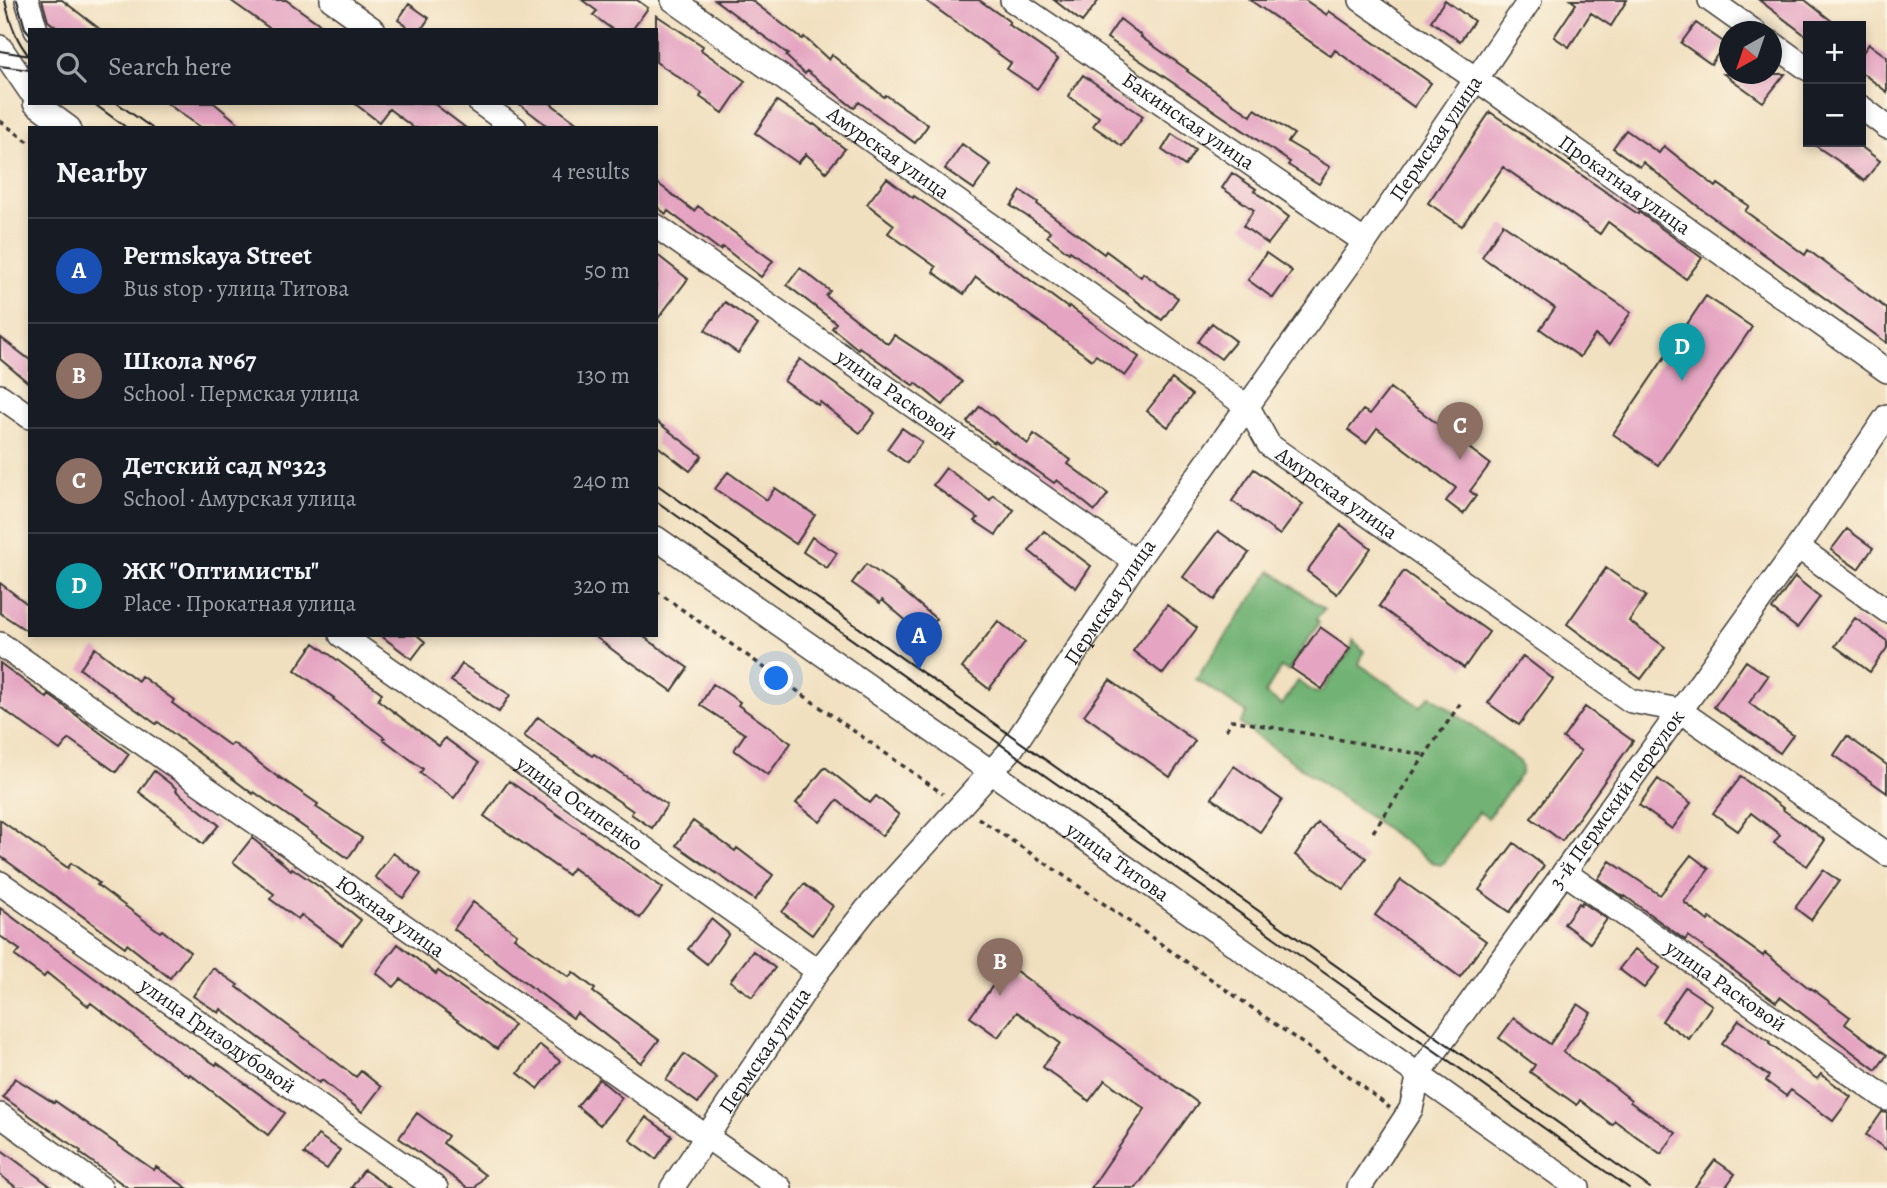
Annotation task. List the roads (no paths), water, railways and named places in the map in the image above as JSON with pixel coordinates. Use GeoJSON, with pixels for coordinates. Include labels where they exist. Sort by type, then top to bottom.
{"type":"FeatureCollection","features":[{"type":"Feature","properties":{"kind":"street"},"geometry":{"type":"LineString","coordinates":[[27,0],[35,28]]}},
{"type":"Feature","properties":{"kind":"street"},"geometry":{"type":"LineString","coordinates":[[332,0],[371,28]]}},
{"type":"Feature","properties":{"kind":"street","name":"Амурская улица"},"geometry":{"type":"LineString","coordinates":[[673,0],[1248,407],[1269,445],[1631,701],[1679,710],[1887,854]]}},
{"type":"Feature","properties":{"kind":"street","name":"Бакинская улица"},"geometry":{"type":"LineString","coordinates":[[1012,0],[1365,242]]}},
{"type":"Feature","properties":{"kind":"street","name":"Прокатная улица"},"geometry":{"type":"LineString","coordinates":[[1361,0],[1887,371]]}},
{"type":"Feature","properties":{"kind":"street","name":"Пермская улица"},"geometry":{"type":"LineString","coordinates":[[672,1188],[818,971],[866,910],[1010,751],[1136,562],[1365,242],[1530,0]]}},
{"type":"Feature","properties":{"kind":"street"},"geometry":{"type":"LineString","coordinates":[[1710,0],[1740,21]]}},
{"type":"Feature","properties":{"kind":"street"},"geometry":{"type":"LineString","coordinates":[[0,47],[28,90]]}},
{"type":"Feature","properties":{"kind":"street"},"geometry":{"type":"LineString","coordinates":[[1782,50],[1803,65]]}},
{"type":"Feature","properties":{"kind":"street"},"geometry":{"type":"LineString","coordinates":[[0,76],[28,96]]}},
{"type":"Feature","properties":{"kind":"street"},"geometry":{"type":"LineString","coordinates":[[40,105],[66,126]]}},
{"type":"Feature","properties":{"kind":"street"},"geometry":{"type":"LineString","coordinates":[[483,105],[512,126]]}},
{"type":"Feature","properties":{"kind":"street"},"geometry":{"type":"LineString","coordinates":[[1866,111],[1887,127]]}},
{"type":"Feature","properties":{"kind":"street","name":"улица Расковой"},"geometry":{"type":"LineString","coordinates":[[658,227],[1136,562]]}},
{"type":"Feature","properties":{"kind":"street"},"geometry":{"type":"LineString","coordinates":[[0,396],[28,415]]}},
{"type":"Feature","properties":{"kind":"street","name":"3-й Пермский переулок"},"geometry":{"type":"LineString","coordinates":[[1359,1188],[1411,1109],[1419,1074],[1798,547],[1887,416]]}},
{"type":"Feature","properties":{"kind":"street","name":"улица Титова"},"geometry":{"type":"LineString","coordinates":[[658,539],[1578,1188]]}},
{"type":"Feature","properties":{"kind":"street"},"geometry":{"type":"LineString","coordinates":[[1798,547],[1887,611]]}},
{"type":"Feature","properties":{"kind":"street","name":"улица Осипенко"},"geometry":{"type":"LineString","coordinates":[[344,637],[818,971]]}},
{"type":"Feature","properties":{"kind":"street","name":"Южная улица"},"geometry":{"type":"LineString","coordinates":[[0,644],[780,1188]]}},
{"type":"Feature","properties":{"kind":"street","name":"улица Расковой"},"geometry":{"type":"LineString","coordinates":[[1564,872],[1887,1099]]}},
{"type":"Feature","properties":{"kind":"street","name":"улица Гризодубовой"},"geometry":{"type":"LineString","coordinates":[[0,883],[436,1188]]}},
{"type":"Feature","properties":{"kind":"street"},"geometry":{"type":"LineString","coordinates":[[0,1115],[101,1188]]}},
{"type":"Feature","properties":{"kind":"tram line"},"geometry":{"type":"LineString","coordinates":[[5,0],[14,30],[28,54]]}},
{"type":"Feature","properties":{"kind":"tram line"},"geometry":{"type":"LineString","coordinates":[[17,0],[28,32]]}},
{"type":"Feature","properties":{"kind":"tram line"},"geometry":{"type":"LineString","coordinates":[[0,51],[28,56]]}},
{"type":"Feature","properties":{"kind":"tram line"},"geometry":{"type":"LineString","coordinates":[[0,66],[28,70]]}},
{"type":"Feature","properties":{"kind":"tram line"},"geometry":{"type":"LineString","coordinates":[[96,105],[124,126]]}},
{"type":"Feature","properties":{"kind":"tram line"},"geometry":{"type":"LineString","coordinates":[[120,105],[149,126]]}},
{"type":"Feature","properties":{"kind":"tram line"},"geometry":{"type":"LineString","coordinates":[[658,485],[1650,1188]]}},
{"type":"Feature","properties":{"kind":"tram line"},"geometry":{"type":"LineString","coordinates":[[658,502],[1629,1188]]}},
{"type":"Feature","properties":{"kind":"place","name":"ЖК \"Оптимисты\""},"geometry":{"type":"Point","coordinates":[1682,381]}},
{"type":"Feature","properties":{"kind":"place","name":"Детский сад №323"},"geometry":{"type":"Point","coordinates":[1460,460]}},
{"type":"Feature","properties":{"kind":"place","name":"Permskaya Street"},"geometry":{"type":"Point","coordinates":[919,670]}},
{"type":"Feature","properties":{"kind":"place","name":"Школа №67"},"geometry":{"type":"Point","coordinates":[1000,996]}}]}
